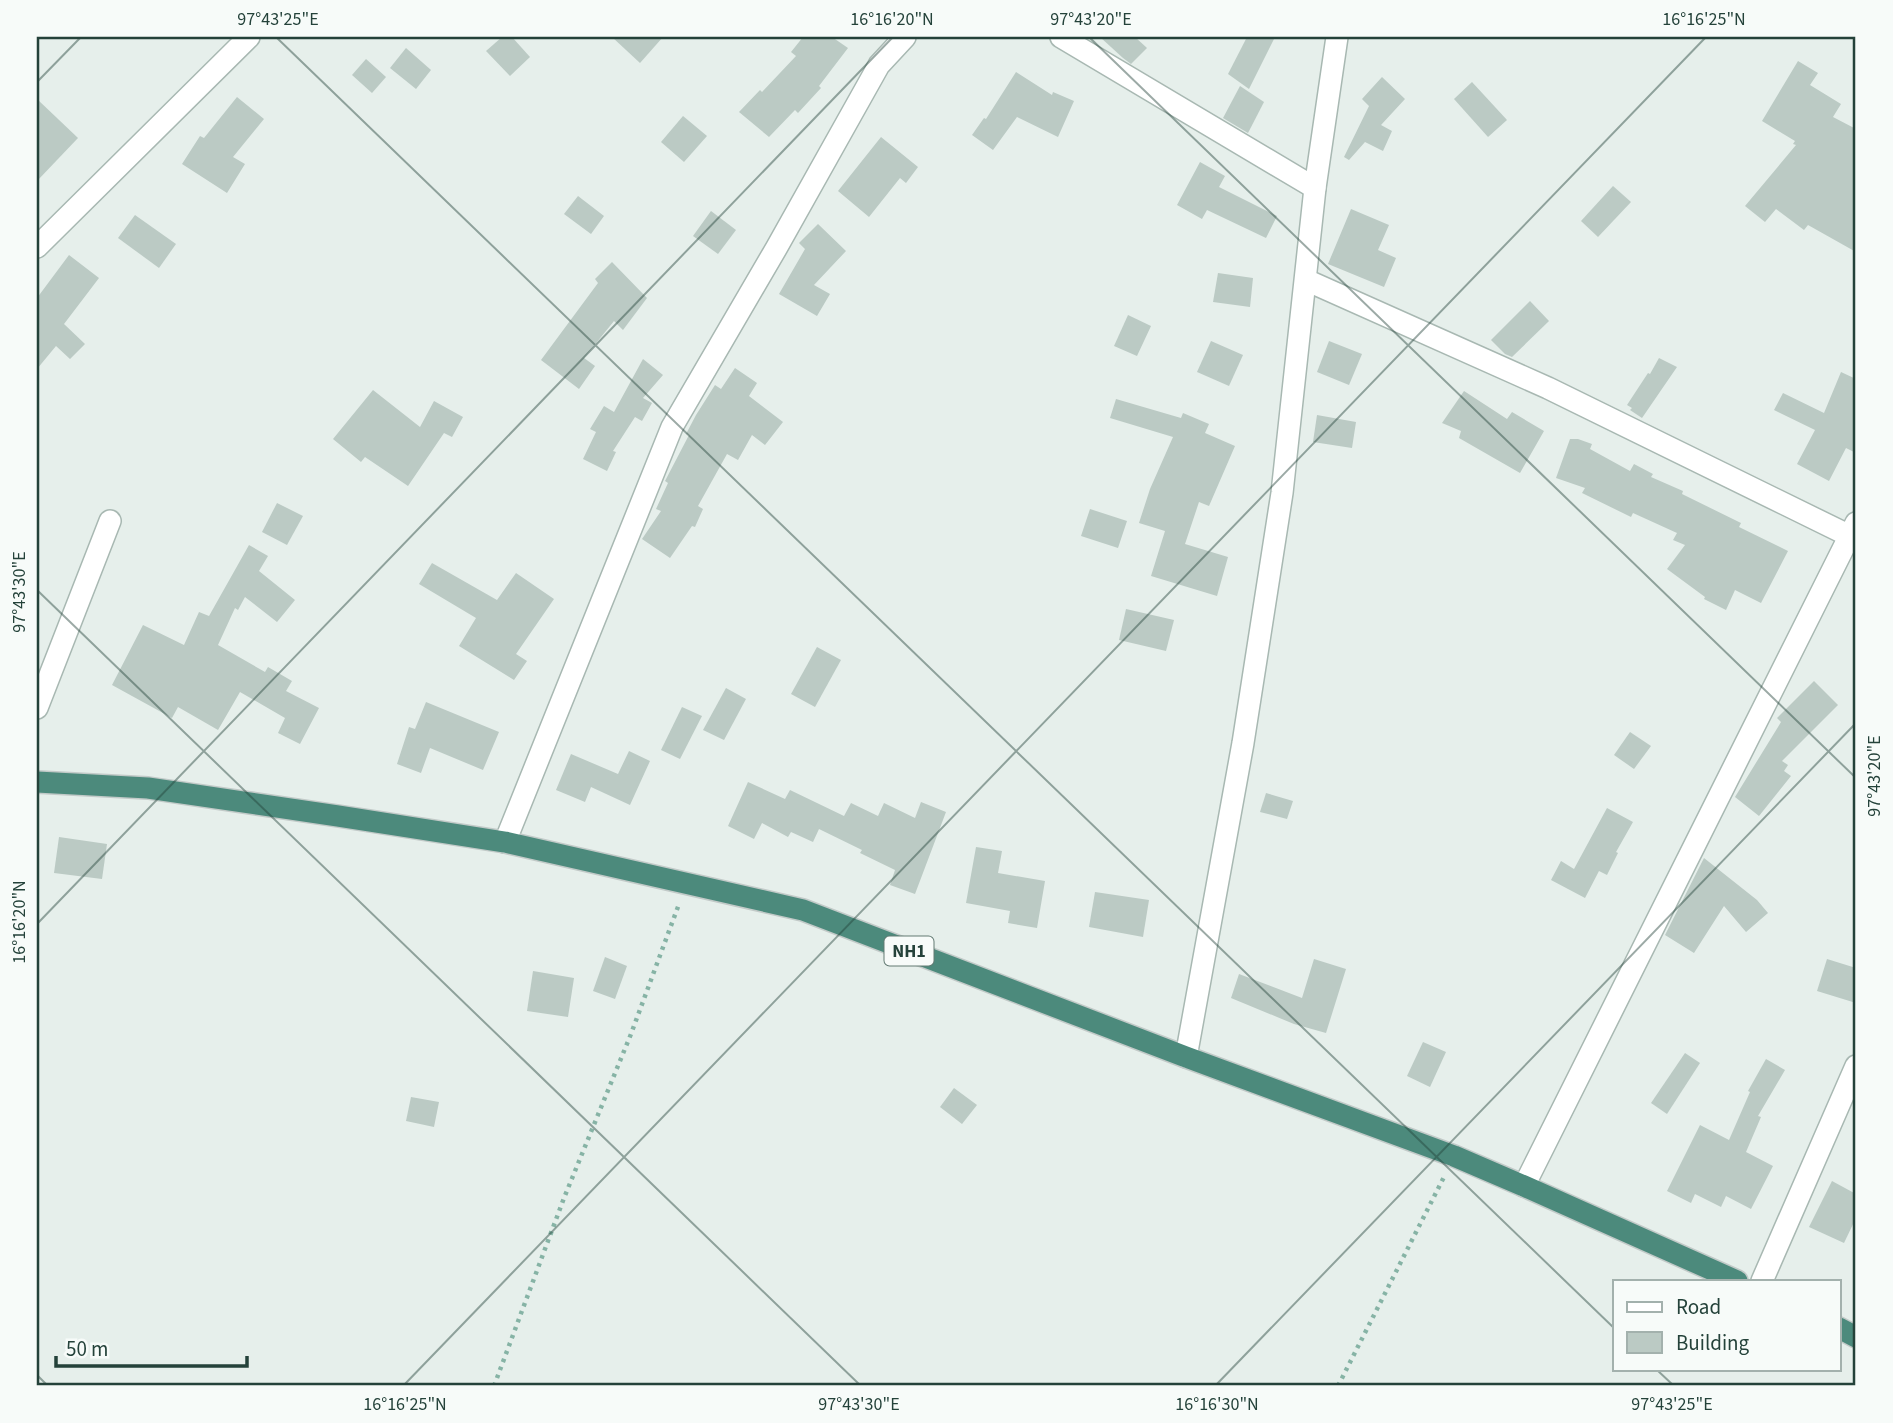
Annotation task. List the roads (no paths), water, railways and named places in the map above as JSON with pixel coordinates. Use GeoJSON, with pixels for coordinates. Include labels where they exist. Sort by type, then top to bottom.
{"type":"FeatureCollection","features":[{"type":"Feature","properties":{"kind":"highway","name":"NH1"},"geometry":{"type":"LineString","coordinates":[[37,782],[148,788],[505,842],[803,910],[1186,1057],[1454,1156],[1735,1280]]}},
{"type":"Feature","properties":{"kind":"highway"},"geometry":{"type":"LineString","coordinates":[[1840,1329],[1856,1337]]}},
{"type":"Feature","properties":{"kind":"street"},"geometry":{"type":"LineString","coordinates":[[37,247],[249,37]]}},
{"type":"Feature","properties":{"kind":"street"},"geometry":{"type":"LineString","coordinates":[[505,842],[672,427],[879,65],[905,37]]}},
{"type":"Feature","properties":{"kind":"street"},"geometry":{"type":"LineString","coordinates":[[1061,37],[1315,188]]}},
{"type":"Feature","properties":{"kind":"street"},"geometry":{"type":"LineString","coordinates":[[1186,1057],[1242,743],[1282,493],[1315,188],[1337,37]]}},
{"type":"Feature","properties":{"kind":"street"},"geometry":{"type":"LineString","coordinates":[[1306,280],[1549,388],[1854,533],[1524,1186]]}},
{"type":"Feature","properties":{"kind":"street"},"geometry":{"type":"LineString","coordinates":[[37,708],[110,522]]}},
{"type":"Feature","properties":{"kind":"street"},"geometry":{"type":"LineString","coordinates":[[1762,1280],[1856,1066]]}}]}
